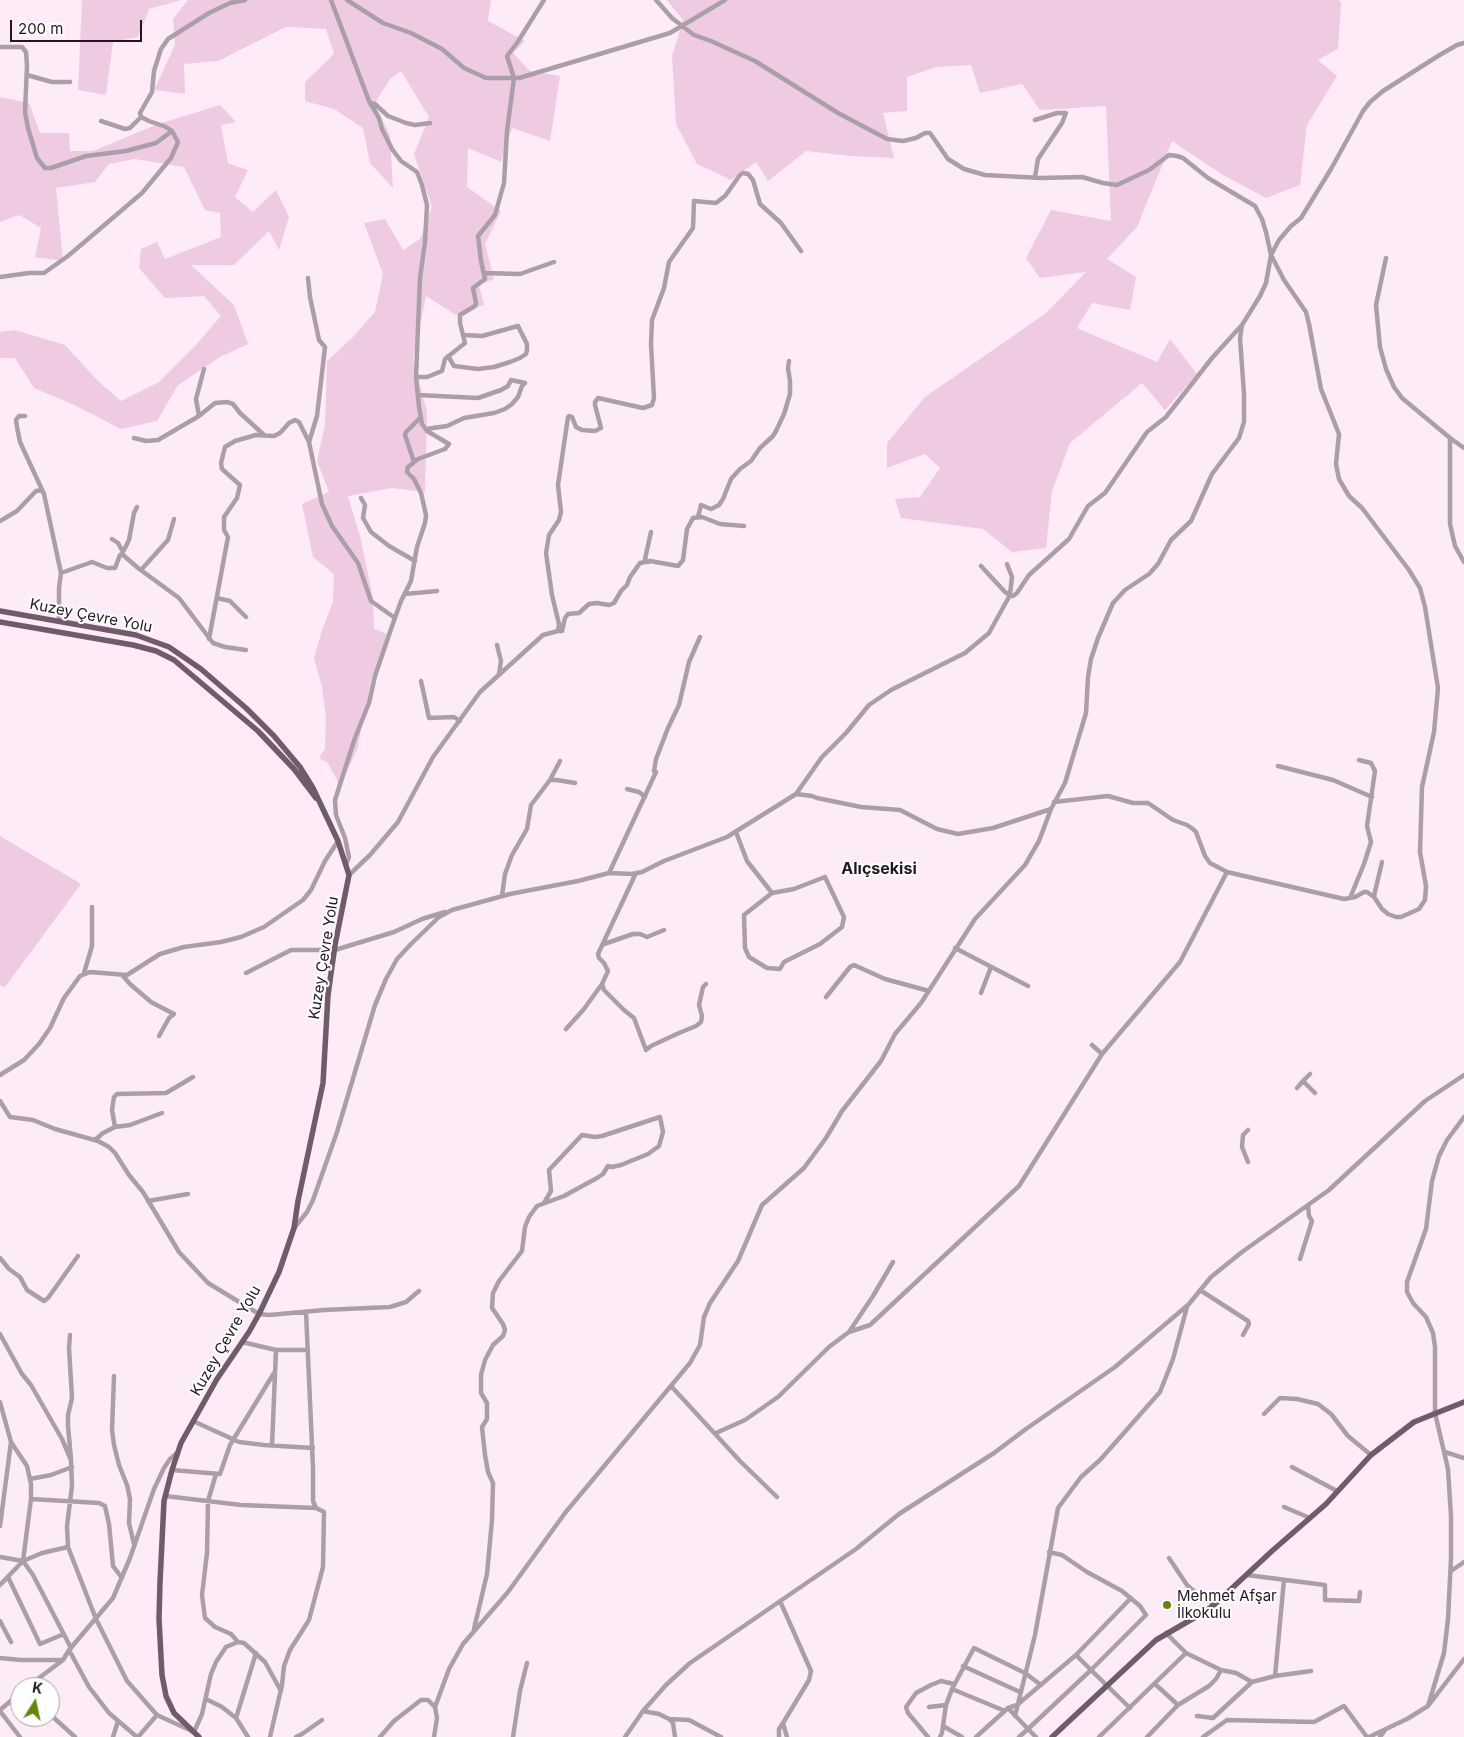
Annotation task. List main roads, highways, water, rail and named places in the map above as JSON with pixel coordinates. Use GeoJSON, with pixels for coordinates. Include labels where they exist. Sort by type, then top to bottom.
{"type":"FeatureCollection","features":[{"type":"Feature","properties":{"kind":"main road","name":"Kuzey Çevre Yolu"},"geometry":{"type":"LineString","coordinates":[[0,611],[136,635],[161,643],[182,656],[238,702],[274,736],[300,767],[313,788],[338,842],[349,875],[335,950],[326,1022],[323,1083],[294,1228],[278,1272],[259,1314],[217,1380],[193,1421],[178,1452],[165,1496],[159,1619],[162,1675],[166,1696],[174,1713],[199,1737]]}},
{"type":"Feature","properties":{"kind":"main road","name":"Kuzey Çevre Yolu"},"geometry":{"type":"LineString","coordinates":[[0,622],[133,645],[156,651],[174,660],[258,731],[294,769],[318,801]]}},
{"type":"Feature","properties":{"kind":"main road"},"geometry":{"type":"LineString","coordinates":[[1053,1737],[1156,1640],[1215,1604],[1310,1518],[1374,1453],[1414,1422],[1464,1398]]}},
{"type":"Feature","properties":{"kind":"main road"},"geometry":{"type":"LineString","coordinates":[[1435,1411],[1464,1402]]}},
{"type":"Feature","properties":{"kind":"place","name":"Mehmet Afşar İlkokulu"},"geometry":{"type":"Point","coordinates":[1167,1605]}},
{"type":"Feature","properties":{"kind":"district","name":"Alıçsekisi"},"geometry":{"type":"Point","coordinates":[879,869]}}]}
